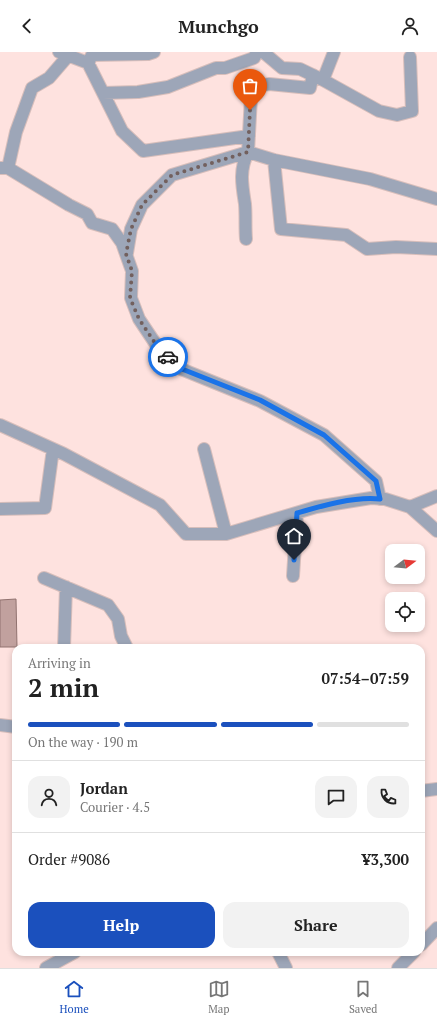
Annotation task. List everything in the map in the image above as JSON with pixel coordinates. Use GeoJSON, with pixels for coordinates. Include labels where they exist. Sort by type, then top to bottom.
{"type":"FeatureCollection","features":[{"type":"Feature","properties":{"kind":"street"},"geometry":{"type":"LineString","coordinates":[[88,63],[92,55],[148,54],[154,52]]}},
{"type":"Feature","properties":{"kind":"street"},"geometry":{"type":"LineString","coordinates":[[103,94],[138,92],[168,87],[216,68],[225,68],[254,58],[257,52]]}},
{"type":"Feature","properties":{"kind":"street"},"geometry":{"type":"LineString","coordinates":[[264,52],[282,68],[300,69],[318,77],[379,111],[397,115],[412,111],[410,57]]}},
{"type":"Feature","properties":{"kind":"street"},"geometry":{"type":"LineString","coordinates":[[246,239],[245,205],[242,189],[242,163],[248,152],[251,97],[259,86],[269,84],[310,88],[334,52]]}},
{"type":"Feature","properties":{"kind":"street"},"geometry":{"type":"LineString","coordinates":[[249,136],[143,151],[122,131],[88,63],[63,54],[49,78],[32,88],[4,168],[69,206],[87,214],[92,224],[112,229],[122,243],[132,271],[130,298],[139,319],[157,346],[182,369],[260,400],[324,435],[376,481],[380,499]]}},
{"type":"Feature","properties":{"kind":"street"},"geometry":{"type":"LineString","coordinates":[[126,254],[131,229],[142,205],[172,175],[248,152],[274,160],[370,179],[437,200]]}},
{"type":"Feature","properties":{"kind":"street"},"geometry":{"type":"LineString","coordinates":[[274,160],[280,229],[346,235],[367,249],[396,247],[437,249]]}},
{"type":"Feature","properties":{"kind":"street"},"geometry":{"type":"LineString","coordinates":[[0,426],[53,449],[160,505],[186,534],[226,534],[316,507],[371,498],[410,507],[437,531]]}},
{"type":"Feature","properties":{"kind":"street"},"geometry":{"type":"LineString","coordinates":[[0,509],[45,508],[53,449]]}},
{"type":"Feature","properties":{"kind":"street"},"geometry":{"type":"LineString","coordinates":[[204,449],[226,534]]}},
{"type":"Feature","properties":{"kind":"street"},"geometry":{"type":"LineString","coordinates":[[410,507],[437,496]]}},
{"type":"Feature","properties":{"kind":"street"},"geometry":{"type":"LineString","coordinates":[[293,576],[297,513]]}},
{"type":"Feature","properties":{"kind":"street"},"geometry":{"type":"LineString","coordinates":[[44,578],[108,605],[118,619],[121,636],[125,644]]}},
{"type":"Feature","properties":{"kind":"street"},"geometry":{"type":"LineString","coordinates":[[64,644],[66,587]]}},
{"type":"Feature","properties":{"kind":"street"},"geometry":{"type":"LineString","coordinates":[[0,725],[12,726]]}},
{"type":"Feature","properties":{"kind":"street"},"geometry":{"type":"LineString","coordinates":[[425,790],[437,789]]}},
{"type":"Feature","properties":{"kind":"street"},"geometry":{"type":"LineString","coordinates":[[425,941],[437,928]]}},
{"type":"Feature","properties":{"kind":"street"},"geometry":{"type":"LineString","coordinates":[[46,968],[68,956]]}},
{"type":"Feature","properties":{"kind":"street"},"geometry":{"type":"LineString","coordinates":[[280,956],[286,968]]}},
{"type":"Feature","properties":{"kind":"street"},"geometry":{"type":"LineString","coordinates":[[398,968],[410,956]]}},
{"type":"Feature","properties":{"kind":"building"},"geometry":{"type":"Polygon","coordinates":[[[16,599],[17,644],[12,644],[12,647],[0,647],[0,600],[16,599]]]}},
{"type":"Feature","properties":{"kind":"way so far"},"geometry":{"type":"LineString","coordinates":[[168,357],[157,346],[139,319],[130,298],[132,271],[126,254],[131,229],[142,205],[172,175],[248,152],[250,110]]}},
{"type":"Feature","properties":{"kind":"route"},"geometry":{"type":"LineString","coordinates":[[168,357],[182,369],[260,400],[324,435],[376,481],[380,499],[371,498],[316,507],[297,513],[294,560]]}}]}
